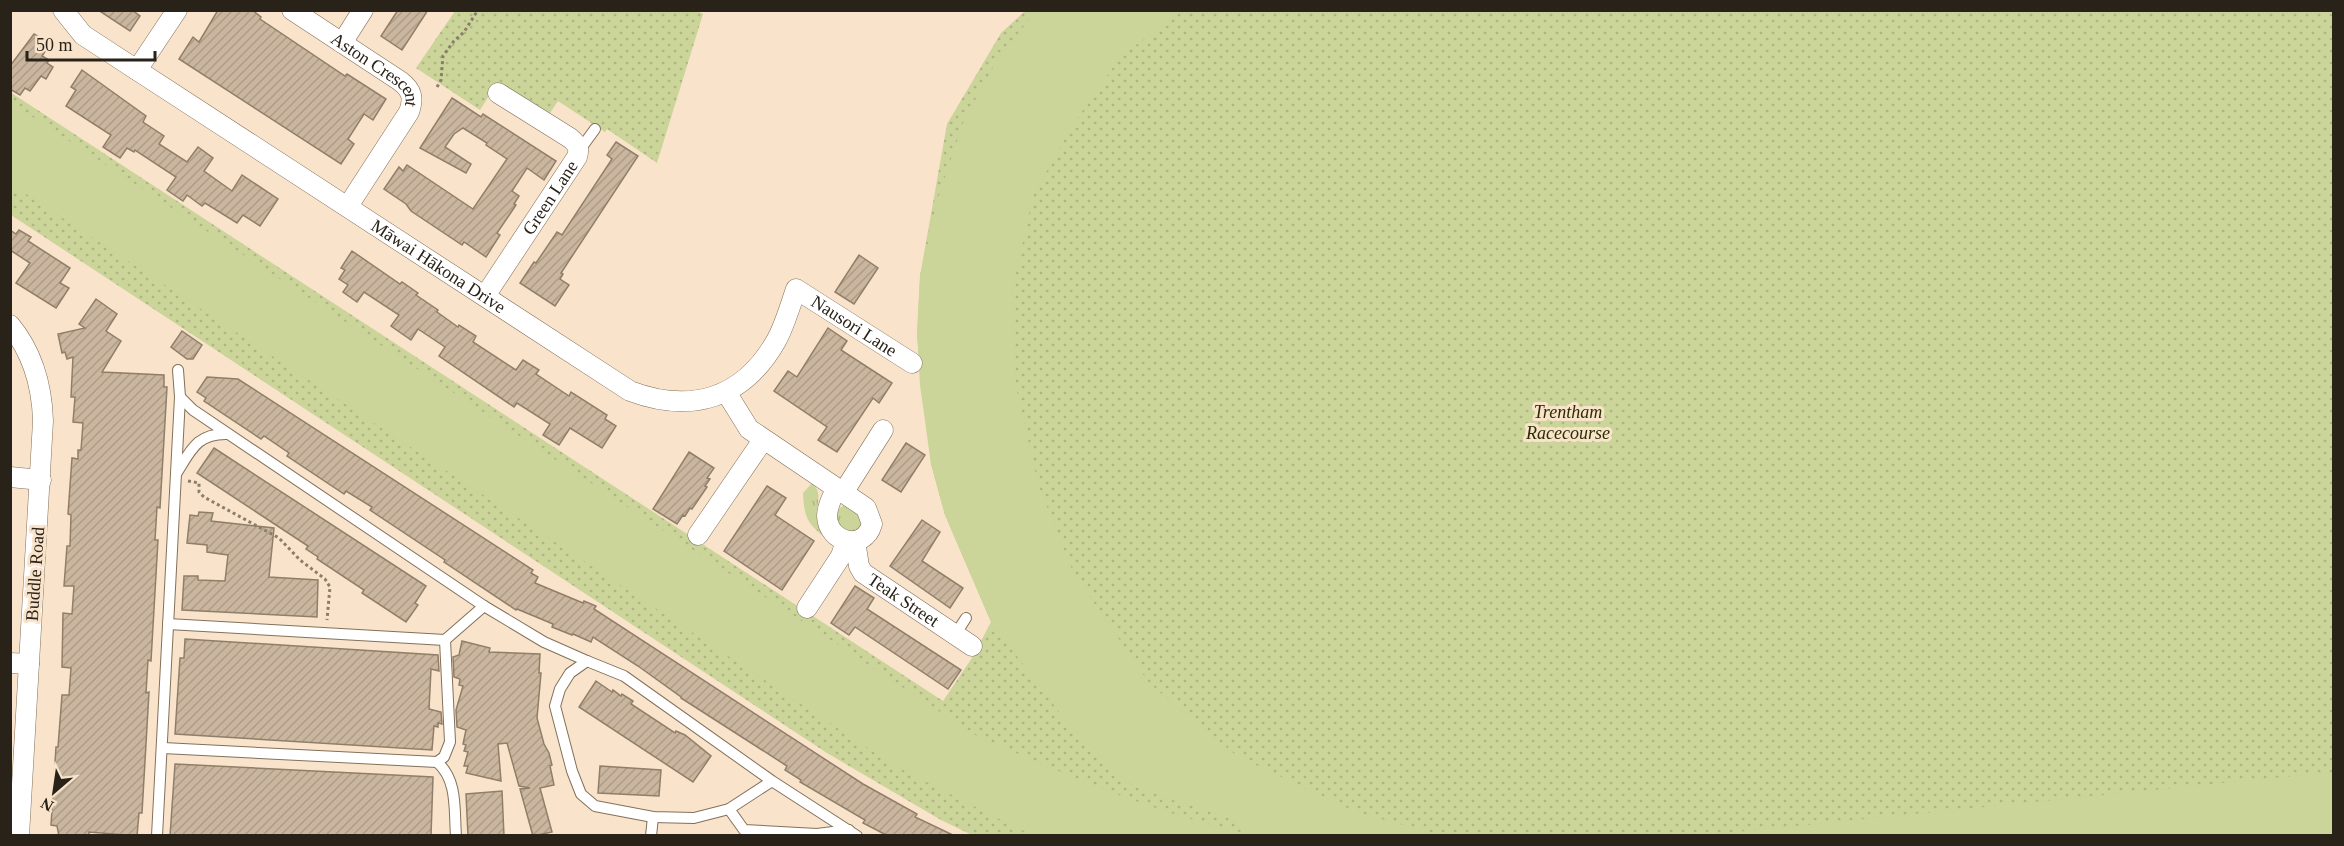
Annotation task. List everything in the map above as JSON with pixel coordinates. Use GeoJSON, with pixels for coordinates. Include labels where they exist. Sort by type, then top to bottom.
{"type":"FeatureCollection","features":[{"type":"Feature","properties":{"kind":"street","name":"Māwai Hākona Drive"},"geometry":{"type":"LineString","coordinates":[[63,10],[83,35],[630,391],[646,397],[681,403],[701,400],[726,392],[747,377],[777,340],[796,289]]}},
{"type":"Feature","properties":{"kind":"street"},"geometry":{"type":"LineString","coordinates":[[137,70],[177,10]]}},
{"type":"Feature","properties":{"kind":"street","name":"Aston Crescent"},"geometry":{"type":"LineString","coordinates":[[292,10],[408,87],[412,103],[348,206]]}},
{"type":"Feature","properties":{"kind":"street"},"geometry":{"type":"LineString","coordinates":[[342,43],[363,10]]}},
{"type":"Feature","properties":{"kind":"street","name":"Green Lane"},"geometry":{"type":"LineString","coordinates":[[485,296],[577,158],[579,151],[577,144],[570,138],[498,93]]}},
{"type":"Feature","properties":{"kind":"street","name":"Nausori Lane"},"geometry":{"type":"LineString","coordinates":[[796,289],[912,363]]}},
{"type":"Feature","properties":{"kind":"street","name":"Buddle Road"},"geometry":{"type":"LineString","coordinates":[[10,325],[26,348],[39,382],[43,421],[41,480],[20,663],[16,832]]}},
{"type":"Feature","properties":{"kind":"street"},"geometry":{"type":"LineString","coordinates":[[726,392],[743,422],[763,440],[866,507],[871,519],[872,524],[868,533],[860,540],[850,541],[807,608]]}},
{"type":"Feature","properties":{"kind":"street","name":"Teak Street"},"geometry":{"type":"LineString","coordinates":[[883,430],[830,502],[827,518],[830,528],[834,535],[850,541],[863,573],[972,646]]}},
{"type":"Feature","properties":{"kind":"street"},"geometry":{"type":"LineString","coordinates":[[698,535],[763,440]]}},
{"type":"Feature","properties":{"kind":"street"},"geometry":{"type":"LineString","coordinates":[[10,477],[41,480]]}},
{"type":"Feature","properties":{"kind":"lane"},"geometry":{"type":"LineString","coordinates":[[579,151],[595,129]]}},
{"type":"Feature","properties":{"kind":"lane"},"geometry":{"type":"LineString","coordinates":[[157,836],[180,397],[178,370]]}},
{"type":"Feature","properties":{"kind":"lane"},"geometry":{"type":"LineString","coordinates":[[180,397],[193,410],[484,606],[544,642],[624,676],[772,781],[853,833]]}},
{"type":"Feature","properties":{"kind":"lane"},"geometry":{"type":"LineString","coordinates":[[175,479],[195,445],[213,434],[229,434]]}},
{"type":"Feature","properties":{"kind":"lane"},"geometry":{"type":"LineString","coordinates":[[168,624],[445,640],[484,606]]}},
{"type":"Feature","properties":{"kind":"lane"},"geometry":{"type":"LineString","coordinates":[[955,635],[966,618]]}},
{"type":"Feature","properties":{"kind":"lane"},"geometry":{"type":"LineString","coordinates":[[163,748],[437,762],[444,757],[450,742],[445,640]]}},
{"type":"Feature","properties":{"kind":"lane"},"geometry":{"type":"LineString","coordinates":[[587,661],[570,673],[560,689],[555,706],[572,771],[581,794],[595,806],[653,817],[694,818],[729,809],[772,781]]}},
{"type":"Feature","properties":{"kind":"lane"},"geometry":{"type":"LineString","coordinates":[[437,762],[446,770],[451,779],[456,836]]}},
{"type":"Feature","properties":{"kind":"lane"},"geometry":{"type":"LineString","coordinates":[[729,809],[744,830],[817,834],[853,833]]}},
{"type":"Feature","properties":{"kind":"lane"},"geometry":{"type":"LineString","coordinates":[[651,836],[653,817]]}},
{"type":"Feature","properties":{"kind":"path"},"geometry":{"type":"LineString","coordinates":[[437,87],[441,80],[443,56],[464,32],[477,10]]}},
{"type":"Feature","properties":{"kind":"path"},"geometry":{"type":"LineString","coordinates":[[175,479],[199,483],[201,495],[279,538],[300,560],[325,579],[330,587],[326,633]]}},
{"type":"Feature","properties":{"kind":"green space"},"geometry":{"type":"Polygon","coordinates":[[[695,10],[703,14],[657,163],[607,129],[605,132],[558,101],[548,116],[497,83],[480,110],[416,68],[455,11],[695,10]]]}},
{"type":"Feature","properties":{"kind":"green space","name":"Trentham Racecourse"},"geometry":{"type":"Polygon","coordinates":[[[1025,11],[2333,11],[2333,835],[972,835],[941,820],[827,753],[11,215],[10,92],[943,701],[972,658],[991,622],[945,515],[931,464],[917,336],[920,276],[947,124],[1001,33],[1025,11]]]}},
{"type":"Feature","properties":{"kind":"green space"},"geometry":{"type":"Polygon","coordinates":[[[1036,11],[1182,11],[1120,57],[1072,126],[1033,196],[1012,292],[1016,386],[1038,484],[1073,572],[1149,683],[1237,756],[1356,812],[1440,835],[1037,836],[1017,828],[895,766],[11,184],[10,102],[977,736],[1075,778],[1142,803],[1244,833],[1226,816],[1169,799],[1126,782],[1062,716],[991,622],[945,515],[931,464],[920,385],[917,332],[920,278],[937,201],[964,120],[999,57],[1036,11]]]}},
{"type":"Feature","properties":{"kind":"green space"},"geometry":{"type":"Polygon","coordinates":[[[812,483],[818,491],[818,522],[829,539],[816,530],[806,515],[803,493],[812,483]]]}},
{"type":"Feature","properties":{"kind":"green space"},"geometry":{"type":"Polygon","coordinates":[[[844,505],[851,506],[864,518],[859,531],[848,531],[838,525],[836,511],[844,505]]]}},
{"type":"Feature","properties":{"kind":"green space"},"geometry":{"type":"Polygon","coordinates":[[[2333,772],[2333,835],[1706,835],[2333,772]]]}},
{"type":"Feature","properties":{"kind":"building"},"geometry":{"type":"Polygon","coordinates":[[[98,10],[132,10],[140,16],[130,31],[98,10]]]}},
{"type":"Feature","properties":{"kind":"building"},"geometry":{"type":"Polygon","coordinates":[[[218,10],[252,10],[261,17],[260,19],[345,76],[347,74],[386,99],[373,120],[364,114],[348,139],[354,144],[341,164],[179,59],[193,37],[199,42],[218,10]]]}},
{"type":"Feature","properties":{"kind":"building"},"geometry":{"type":"Polygon","coordinates":[[[398,10],[428,10],[402,50],[381,36],[398,10]]]}},
{"type":"Feature","properties":{"kind":"building"},"geometry":{"type":"Polygon","coordinates":[[[34,34],[50,44],[42,56],[49,60],[47,63],[53,67],[46,79],[41,76],[30,91],[25,88],[20,95],[10,89],[10,66],[34,34]]]}},
{"type":"Feature","properties":{"kind":"building"},"geometry":{"type":"Polygon","coordinates":[[[82,70],[146,116],[143,122],[164,136],[159,144],[187,162],[198,147],[213,158],[204,171],[232,191],[242,175],[278,199],[260,226],[243,215],[237,223],[205,203],[202,206],[187,195],[183,201],[167,190],[176,177],[135,150],[134,152],[127,148],[120,158],[103,147],[111,135],[66,106],[76,90],[71,87],[82,70]]]}},
{"type":"Feature","properties":{"kind":"building"},"geometry":{"type":"Polygon","coordinates":[[[452,98],[481,117],[483,114],[556,161],[544,180],[527,168],[512,191],[519,196],[514,204],[516,205],[497,233],[500,235],[486,257],[464,242],[462,245],[411,211],[406,204],[384,189],[399,167],[403,171],[407,165],[473,209],[507,159],[463,128],[454,134],[445,147],[471,164],[466,173],[420,148],[452,98]]]}},
{"type":"Feature","properties":{"kind":"building"},"geometry":{"type":"Polygon","coordinates":[[[616,142],[638,156],[561,273],[563,274],[560,279],[569,285],[555,306],[520,283],[557,232],[562,235],[612,159],[607,155],[616,142]]]}},
{"type":"Feature","properties":{"kind":"building"},"geometry":{"type":"Polygon","coordinates":[[[10,230],[16,234],[19,230],[31,237],[28,241],[70,268],[60,283],[69,288],[56,308],[16,283],[30,263],[10,250],[10,230]]]}},
{"type":"Feature","properties":{"kind":"building"},"geometry":{"type":"Polygon","coordinates":[[[352,251],[400,284],[402,282],[418,293],[416,295],[438,310],[437,312],[476,336],[473,342],[516,370],[523,360],[539,370],[536,374],[569,396],[571,392],[607,415],[605,419],[616,426],[602,448],[570,428],[559,445],[543,435],[550,424],[517,403],[514,407],[439,356],[445,347],[418,329],[411,340],[391,326],[399,315],[364,292],[357,302],[343,292],[348,285],[339,279],[345,270],[341,268],[352,251]]]}},
{"type":"Feature","properties":{"kind":"building"},"geometry":{"type":"Polygon","coordinates":[[[859,255],[878,268],[854,304],[835,292],[859,255]]]}},
{"type":"Feature","properties":{"kind":"building"},"geometry":{"type":"Polygon","coordinates":[[[96,299],[117,314],[106,331],[121,341],[102,372],[164,375],[164,387],[167,387],[160,508],[157,507],[155,540],[158,540],[151,661],[148,660],[146,693],[149,692],[142,813],[139,813],[137,836],[89,832],[89,836],[59,836],[57,826],[51,825],[62,695],[69,695],[71,668],[62,667],[63,613],[72,614],[74,586],[64,586],[67,546],[70,546],[71,515],[68,514],[72,458],[78,459],[78,450],[81,450],[83,423],[73,422],[75,397],[71,397],[73,357],[67,359],[65,352],[62,353],[58,334],[85,328],[79,324],[96,299]]]}},
{"type":"Feature","properties":{"kind":"building"},"geometry":{"type":"Polygon","coordinates":[[[828,328],[847,341],[841,350],[892,383],[879,403],[873,398],[837,452],[818,440],[827,427],[774,391],[788,371],[797,377],[828,328]]]}},
{"type":"Feature","properties":{"kind":"building"},"geometry":{"type":"Polygon","coordinates":[[[182,331],[202,345],[193,359],[187,359],[171,347],[182,331]]]}},
{"type":"Feature","properties":{"kind":"building"},"geometry":{"type":"Polygon","coordinates":[[[207,377],[238,379],[533,570],[531,573],[538,577],[535,583],[596,606],[594,609],[863,784],[917,814],[915,817],[955,836],[888,836],[863,823],[865,820],[800,782],[801,780],[785,770],[787,766],[681,698],[638,666],[593,637],[591,642],[516,610],[370,510],[372,507],[346,491],[344,494],[287,456],[289,453],[264,436],[261,439],[204,401],[206,398],[197,392],[207,377]]]}},
{"type":"Feature","properties":{"kind":"building"},"geometry":{"type":"Polygon","coordinates":[[[906,443],[925,455],[901,492],[882,480],[906,443]]]}},
{"type":"Feature","properties":{"kind":"building"},"geometry":{"type":"Polygon","coordinates":[[[214,448],[426,586],[415,603],[418,605],[406,622],[362,593],[364,590],[317,559],[318,557],[306,549],[308,546],[197,473],[214,448]]]}},
{"type":"Feature","properties":{"kind":"building"},"geometry":{"type":"Polygon","coordinates":[[[689,452],[714,468],[707,478],[710,479],[705,486],[707,487],[692,509],[690,508],[685,516],[683,515],[677,524],[653,509],[689,452]]]}},
{"type":"Feature","properties":{"kind":"building"},"geometry":{"type":"Polygon","coordinates":[[[767,486],[786,498],[775,515],[814,541],[782,590],[724,551],[767,486]]]}},
{"type":"Feature","properties":{"kind":"building"},"geometry":{"type":"Polygon","coordinates":[[[199,512],[213,513],[211,521],[274,528],[269,577],[318,580],[317,617],[182,610],[184,576],[198,576],[198,580],[225,581],[228,555],[207,552],[207,545],[187,543],[190,515],[198,516],[199,512]]]}},
{"type":"Feature","properties":{"kind":"building"},"geometry":{"type":"Polygon","coordinates":[[[922,520],[940,532],[922,561],[963,588],[950,608],[890,566],[922,520]]]}},
{"type":"Feature","properties":{"kind":"building"},"geometry":{"type":"Polygon","coordinates":[[[855,586],[874,598],[867,609],[961,670],[948,689],[855,627],[849,635],[831,623],[855,586]]]}},
{"type":"Feature","properties":{"kind":"building"},"geometry":{"type":"Polygon","coordinates":[[[185,639],[438,655],[439,671],[431,669],[429,709],[441,712],[442,724],[438,723],[438,727],[434,726],[432,750],[175,734],[180,658],[184,658],[185,639]]]}},
{"type":"Feature","properties":{"kind":"building"},"geometry":{"type":"Polygon","coordinates":[[[462,641],[490,648],[489,652],[540,654],[539,673],[541,673],[537,718],[544,744],[549,753],[554,785],[540,788],[552,832],[533,836],[520,789],[530,788],[519,786],[507,743],[498,744],[501,781],[466,773],[468,766],[464,766],[468,752],[464,751],[466,745],[463,744],[466,730],[457,727],[456,710],[463,686],[459,685],[460,679],[454,677],[453,657],[459,655],[462,641]]]}},
{"type":"Feature","properties":{"kind":"building"},"geometry":{"type":"Polygon","coordinates":[[[596,681],[612,692],[613,690],[633,701],[631,704],[675,733],[676,731],[685,735],[711,756],[693,782],[579,707],[596,681]]]}},
{"type":"Feature","properties":{"kind":"building"},"geometry":{"type":"Polygon","coordinates":[[[175,764],[433,777],[431,836],[170,836],[175,764]]]}},
{"type":"Feature","properties":{"kind":"building"},"geometry":{"type":"Polygon","coordinates":[[[600,766],[661,770],[659,796],[598,793],[600,766]]]}},
{"type":"Feature","properties":{"kind":"building"},"geometry":{"type":"Polygon","coordinates":[[[502,791],[504,836],[468,836],[466,794],[502,791]]]}}]}
